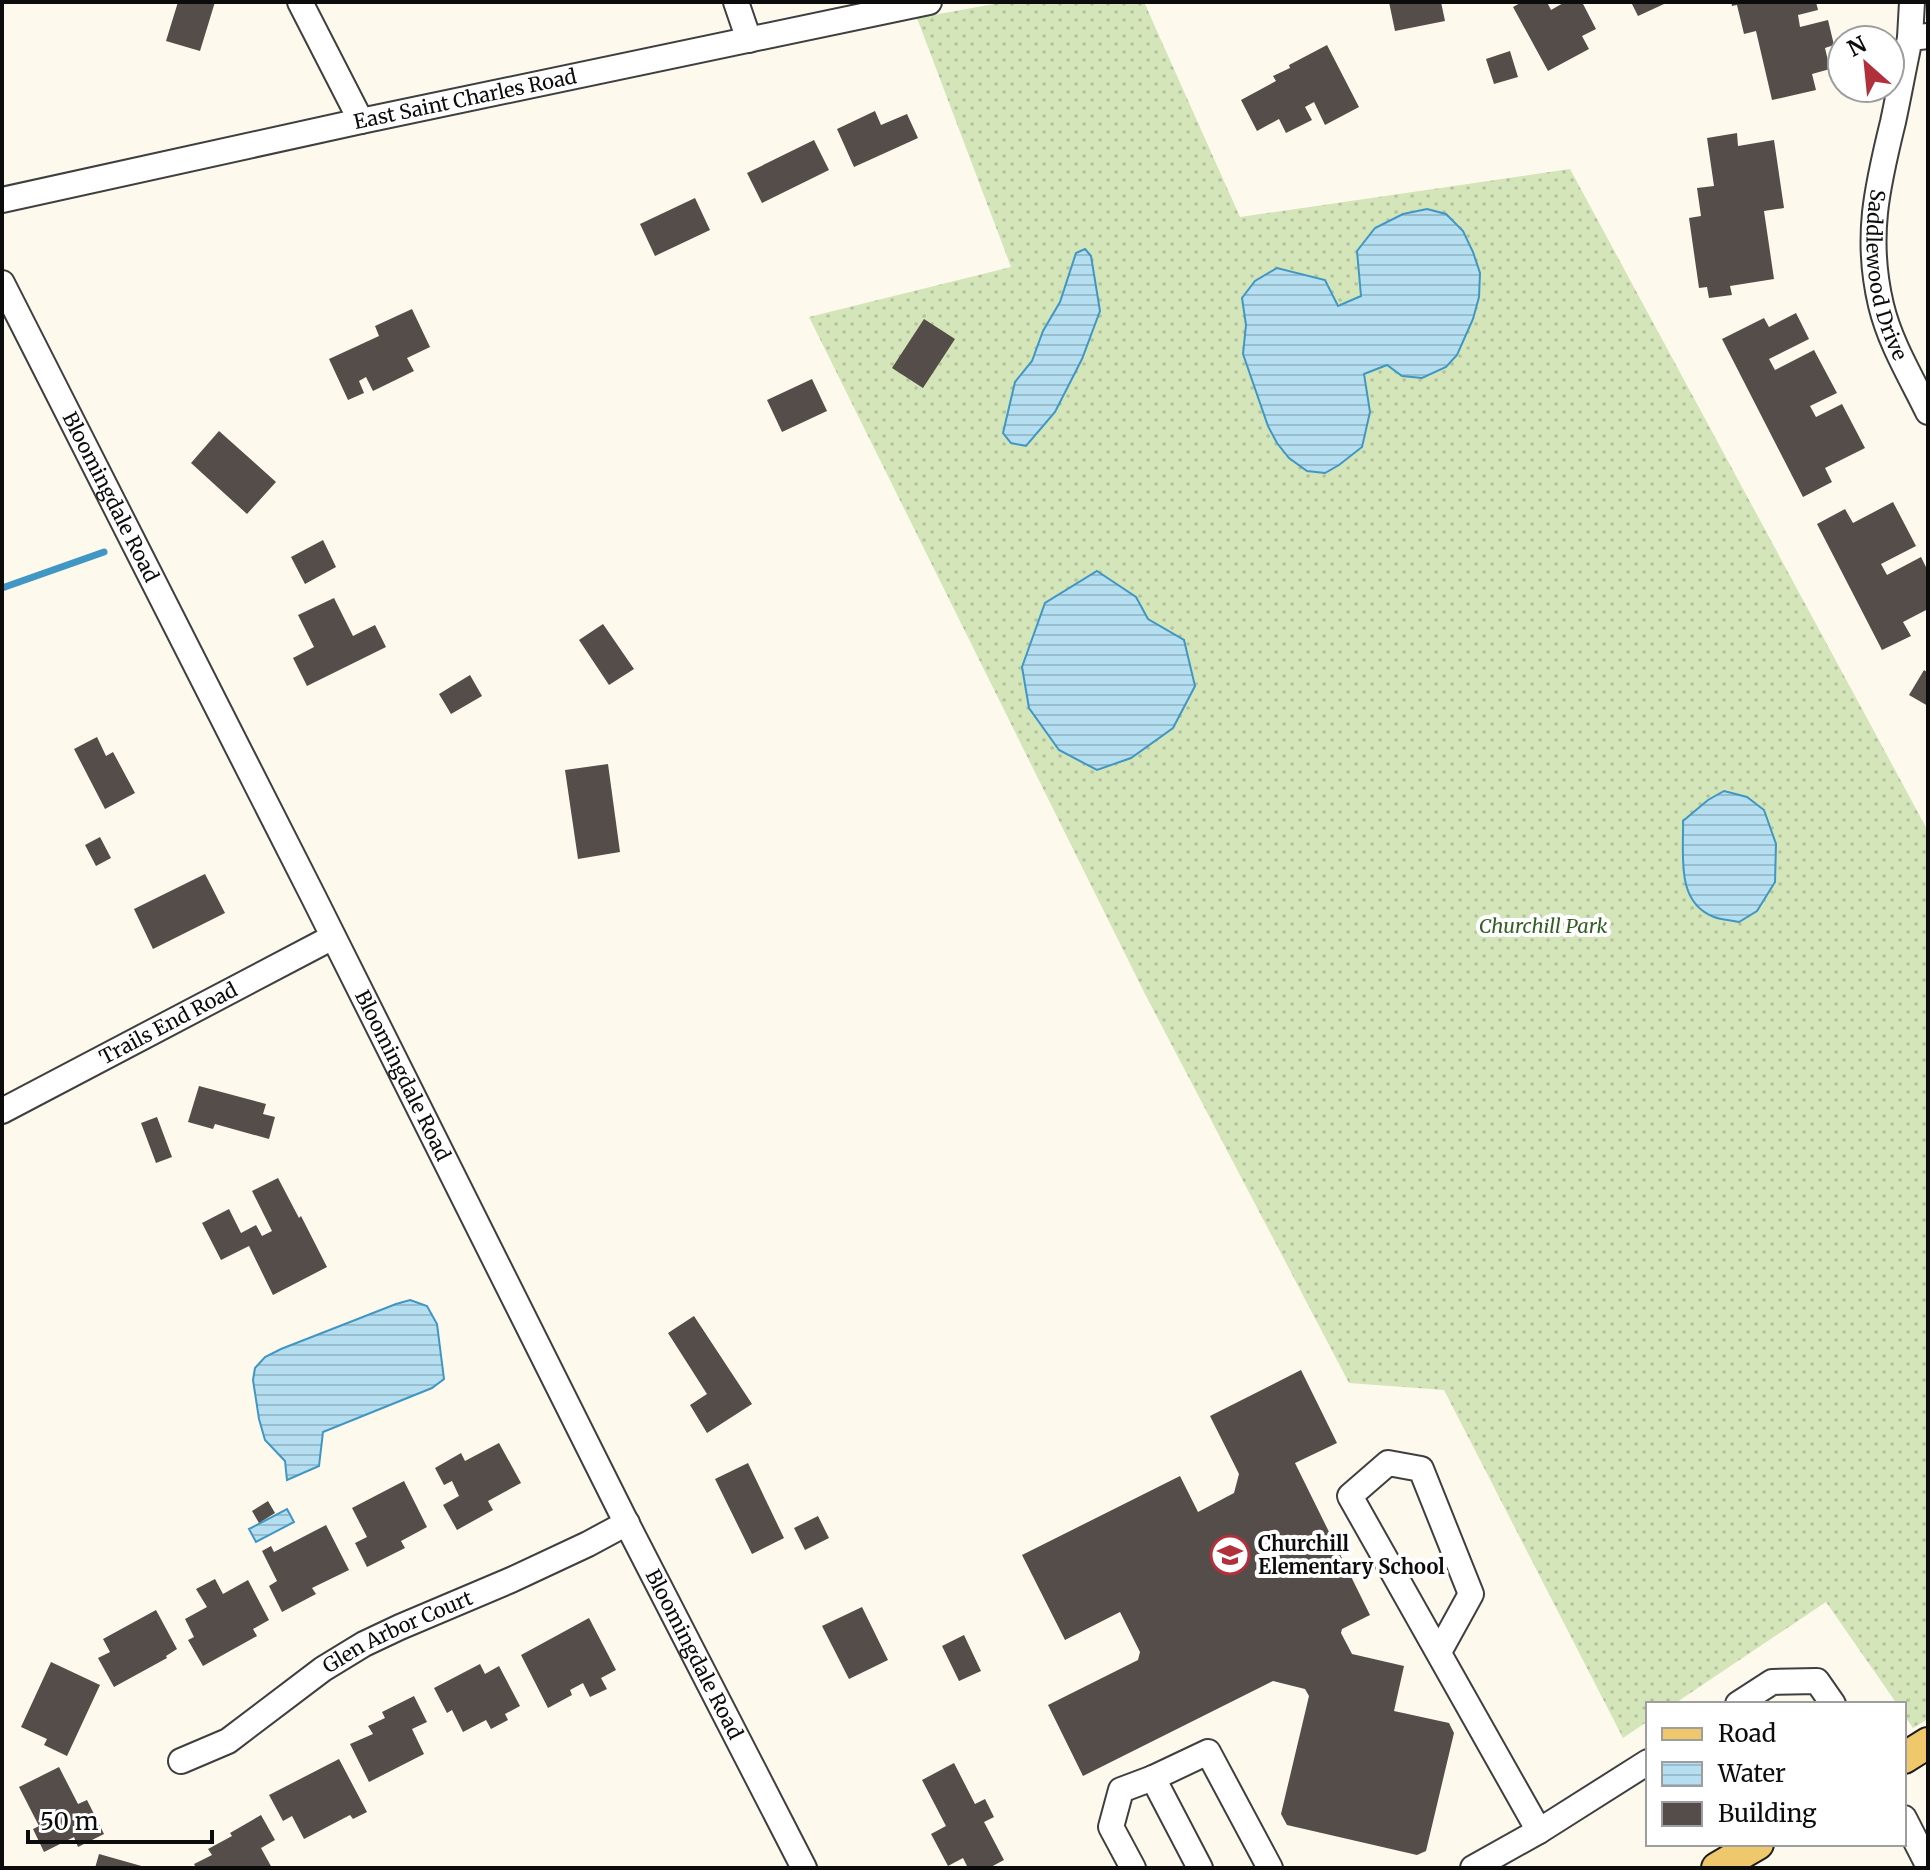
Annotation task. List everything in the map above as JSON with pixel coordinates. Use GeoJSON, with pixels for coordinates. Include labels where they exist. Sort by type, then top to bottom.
{"type":"FeatureCollection","features":[{"type":"Feature","properties":{"kind":"main road"},"geometry":{"type":"LineString","coordinates":[[1906,1757],[1928,1743]]}},
{"type":"Feature","properties":{"kind":"main road"},"geometry":{"type":"LineString","coordinates":[[1717,1868],[1755,1846]]}},
{"type":"Feature","properties":{"kind":"street"},"geometry":{"type":"LineString","coordinates":[[300,2],[361,121]]}},
{"type":"Feature","properties":{"kind":"street"},"geometry":{"type":"LineString","coordinates":[[736,2],[749,40]]}},
{"type":"Feature","properties":{"kind":"street","name":"East Saint Charles Road"},"geometry":{"type":"LineString","coordinates":[[2,200],[929,2]]}},
{"type":"Feature","properties":{"kind":"street","name":"Saddlewood Drive"},"geometry":{"type":"LineString","coordinates":[[1912,2],[1919,37],[1880,175],[1873,248],[1881,307],[1890,334],[1928,412]]}},
{"type":"Feature","properties":{"kind":"street","name":"Bloomingdale Road"},"geometry":{"type":"LineString","coordinates":[[2,283],[804,1868]]}},
{"type":"Feature","properties":{"kind":"street","name":"Trails End Road"},"geometry":{"type":"LineString","coordinates":[[2,1111],[333,937]]}},
{"type":"Feature","properties":{"kind":"street"},"geometry":{"type":"LineString","coordinates":[[1439,1652],[1471,1594],[1421,1469],[1388,1463],[1350,1496],[1539,1831]]}},
{"type":"Feature","properties":{"kind":"street","name":"Glen Arbor Court"},"geometry":{"type":"LineString","coordinates":[[181,1761],[228,1741],[323,1669],[364,1644],[511,1580],[627,1523]]}},
{"type":"Feature","properties":{"kind":"street"},"geometry":{"type":"LineString","coordinates":[[1741,1702],[1772,1682],[1817,1681],[1832,1702]]}},
{"type":"Feature","properties":{"kind":"street"},"geometry":{"type":"LineString","coordinates":[[1133,1868],[1111,1827],[1121,1790],[1208,1752],[1270,1868]]}},
{"type":"Feature","properties":{"kind":"street"},"geometry":{"type":"LineString","coordinates":[[1473,1868],[1539,1831],[1646,1763]]}},
{"type":"Feature","properties":{"kind":"street"},"geometry":{"type":"LineString","coordinates":[[1153,1778],[1200,1868]]}},
{"type":"Feature","properties":{"kind":"street"},"geometry":{"type":"LineString","coordinates":[[1906,1822],[1928,1865]]}},
{"type":"Feature","properties":{"kind":"green space","name":"Churchill Park"},"geometry":{"type":"Polygon","coordinates":[[[1005,2],[1144,2],[1240,217],[1570,169],[1928,831],[1928,1719],[1913,1728],[1906,1718],[1906,1702],[1896,1702],[1826,1602],[1677,1702],[1646,1702],[1646,1722],[1623,1738],[1444,1390],[1349,1383],[1145,994],[809,317],[1011,267],[917,18],[1005,2]]]}},
{"type":"Feature","properties":{"kind":"water"},"geometry":{"type":"Polygon","coordinates":[[[1427,209],[1446,214],[1463,231],[1480,273],[1479,297],[1473,319],[1457,355],[1446,367],[1422,378],[1402,376],[1387,365],[1364,374],[1370,412],[1362,447],[1325,473],[1307,471],[1289,458],[1268,426],[1243,354],[1246,325],[1242,298],[1255,281],[1277,268],[1325,280],[1338,306],[1361,296],[1357,251],[1375,228],[1403,214],[1427,209]]]}},
{"type":"Feature","properties":{"kind":"water"},"geometry":{"type":"Polygon","coordinates":[[[1085,249],[1091,256],[1100,311],[1082,359],[1055,412],[1026,446],[1011,443],[1003,433],[1015,382],[1032,361],[1043,331],[1060,302],[1076,253],[1085,249]]]}},
{"type":"Feature","properties":{"kind":"water"},"geometry":{"type":"Polygon","coordinates":[[[1097,571],[1136,597],[1148,619],[1184,640],[1195,686],[1173,728],[1131,758],[1097,770],[1059,750],[1029,708],[1022,667],[1045,603],[1097,571]]]}},
{"type":"Feature","properties":{"kind":"water"},"geometry":{"type":"Polygon","coordinates":[[[1724,791],[1747,797],[1764,810],[1776,844],[1775,882],[1757,911],[1739,922],[1717,918],[1702,910],[1687,889],[1684,876],[1683,821],[1724,791]]]}},
{"type":"Feature","properties":{"kind":"water"},"geometry":{"type":"Polygon","coordinates":[[[410,1300],[427,1306],[437,1324],[444,1379],[432,1388],[323,1432],[319,1466],[287,1480],[285,1461],[265,1440],[259,1419],[253,1380],[255,1368],[265,1357],[281,1349],[410,1300]]]}},
{"type":"Feature","properties":{"kind":"water"},"geometry":{"type":"Polygon","coordinates":[[[287,1509],[294,1522],[256,1542],[249,1529],[287,1509]]]}},
{"type":"Feature","properties":{"kind":"building"},"geometry":{"type":"Polygon","coordinates":[[[178,2],[215,2],[200,51],[166,41],[178,2]]]}},
{"type":"Feature","properties":{"kind":"building"},"geometry":{"type":"Polygon","coordinates":[[[1389,2],[1441,2],[1445,21],[1395,31],[1389,2]]]}},
{"type":"Feature","properties":{"kind":"building"},"geometry":{"type":"Polygon","coordinates":[[[1522,2],[1547,2],[1551,10],[1565,2],[1582,2],[1596,29],[1582,36],[1589,49],[1548,71],[1513,7],[1522,2]]]}},
{"type":"Feature","properties":{"kind":"building"},"geometry":{"type":"Polygon","coordinates":[[[1631,2],[1663,2],[1664,4],[1638,16],[1631,2]]]}},
{"type":"Feature","properties":{"kind":"building"},"geometry":{"type":"Polygon","coordinates":[[[1731,2],[1816,2],[1818,10],[1798,15],[1800,27],[1828,20],[1829,24],[1826,24],[1826,70],[1812,74],[1816,90],[1772,100],[1756,31],[1744,34],[1737,5],[1732,6],[1731,2]]]}},
{"type":"Feature","properties":{"kind":"building"},"geometry":{"type":"Polygon","coordinates":[[[1327,45],[1359,107],[1325,125],[1314,102],[1305,107],[1312,120],[1286,133],[1279,119],[1257,131],[1241,100],[1276,81],[1273,76],[1290,68],[1289,65],[1327,45]]]}},
{"type":"Feature","properties":{"kind":"building"},"geometry":{"type":"Polygon","coordinates":[[[1510,51],[1518,77],[1494,84],[1486,59],[1510,51]]]}},
{"type":"Feature","properties":{"kind":"building"},"geometry":{"type":"Polygon","coordinates":[[[875,111],[881,125],[907,114],[918,138],[854,167],[837,129],[875,111]]]}},
{"type":"Feature","properties":{"kind":"building"},"geometry":{"type":"Polygon","coordinates":[[[1737,133],[1738,146],[1774,140],[1784,208],[1764,211],[1774,279],[1730,286],[1732,295],[1709,298],[1707,287],[1699,288],[1689,218],[1701,216],[1697,188],[1714,186],[1707,138],[1737,133]]]}},
{"type":"Feature","properties":{"kind":"building"},"geometry":{"type":"Polygon","coordinates":[[[814,140],[829,170],[762,203],[747,173],[814,140]]]}},
{"type":"Feature","properties":{"kind":"building"},"geometry":{"type":"Polygon","coordinates":[[[695,198],[710,230],[655,256],[640,224],[695,198]]]}},
{"type":"Feature","properties":{"kind":"building"},"geometry":{"type":"Polygon","coordinates":[[[412,309],[430,347],[407,358],[414,371],[373,391],[366,377],[359,381],[364,393],[348,400],[329,359],[379,336],[375,326],[412,309]]]}},
{"type":"Feature","properties":{"kind":"building"},"geometry":{"type":"Polygon","coordinates":[[[1796,313],[1809,339],[1769,359],[1775,370],[1814,350],[1837,393],[1810,406],[1816,417],[1842,404],[1865,448],[1825,468],[1832,482],[1803,497],[1722,339],[1764,318],[1769,327],[1796,313]]]}},
{"type":"Feature","properties":{"kind":"building"},"geometry":{"type":"Polygon","coordinates":[[[924,319],[955,339],[923,388],[892,368],[924,319]]]}},
{"type":"Feature","properties":{"kind":"building"},"geometry":{"type":"Polygon","coordinates":[[[812,379],[827,411],[782,432],[767,400],[812,379]]]}},
{"type":"Feature","properties":{"kind":"building"},"geometry":{"type":"Polygon","coordinates":[[[219,431],[276,482],[247,514],[191,463],[219,431]]]}},
{"type":"Feature","properties":{"kind":"building"},"geometry":{"type":"Polygon","coordinates":[[[1893,502],[1916,546],[1881,564],[1887,575],[1921,557],[1928,571],[1928,609],[1903,622],[1911,636],[1882,650],[1817,524],[1845,509],[1853,523],[1893,502]]]}},
{"type":"Feature","properties":{"kind":"building"},"geometry":{"type":"Polygon","coordinates":[[[323,540],[336,567],[305,584],[291,557],[323,540]]]}},
{"type":"Feature","properties":{"kind":"building"},"geometry":{"type":"Polygon","coordinates":[[[334,598],[353,636],[375,625],[386,647],[307,686],[293,658],[314,647],[298,615],[334,598]]]}},
{"type":"Feature","properties":{"kind":"building"},"geometry":{"type":"Polygon","coordinates":[[[603,624],[634,669],[609,685],[579,640],[603,624]]]}},
{"type":"Feature","properties":{"kind":"building"},"geometry":{"type":"Polygon","coordinates":[[[1924,670],[1928,673],[1928,706],[1909,695],[1924,670]]]}},
{"type":"Feature","properties":{"kind":"building"},"geometry":{"type":"Polygon","coordinates":[[[470,675],[482,696],[451,714],[439,694],[470,675]]]}},
{"type":"Feature","properties":{"kind":"building"},"geometry":{"type":"Polygon","coordinates":[[[97,737],[106,756],[113,752],[135,793],[105,809],[74,749],[97,737]]]}},
{"type":"Feature","properties":{"kind":"building"},"geometry":{"type":"Polygon","coordinates":[[[608,764],[620,852],[578,859],[565,770],[608,764]]]}},
{"type":"Feature","properties":{"kind":"building"},"geometry":{"type":"Polygon","coordinates":[[[100,837],[111,858],[96,866],[85,845],[100,837]]]}},
{"type":"Feature","properties":{"kind":"building"},"geometry":{"type":"Polygon","coordinates":[[[205,874],[225,913],[153,949],[134,909],[205,874]]]}},
{"type":"Feature","properties":{"kind":"building"},"geometry":{"type":"Polygon","coordinates":[[[199,1086],[266,1104],[263,1114],[275,1117],[269,1139],[215,1124],[213,1129],[188,1122],[199,1086]]]}},
{"type":"Feature","properties":{"kind":"building"},"geometry":{"type":"Polygon","coordinates":[[[157,1117],[172,1157],[156,1163],[141,1123],[157,1117]]]}},
{"type":"Feature","properties":{"kind":"building"},"geometry":{"type":"Polygon","coordinates":[[[278,1178],[327,1267],[273,1295],[249,1246],[221,1260],[202,1223],[229,1209],[241,1233],[256,1225],[262,1236],[272,1231],[252,1191],[278,1178]]]}},
{"type":"Feature","properties":{"kind":"building"},"geometry":{"type":"Polygon","coordinates":[[[694,1316],[752,1404],[707,1433],[690,1405],[707,1394],[668,1333],[694,1316]]]}},
{"type":"Feature","properties":{"kind":"building"},"geometry":{"type":"Polygon","coordinates":[[[1301,1370],[1337,1443],[1295,1463],[1370,1615],[1342,1629],[1341,1633],[1352,1654],[1404,1666],[1394,1711],[1449,1723],[1454,1733],[1426,1851],[1417,1855],[1287,1825],[1281,1814],[1309,1696],[1305,1689],[1273,1681],[1083,1776],[1048,1705],[1138,1660],[1140,1652],[1120,1612],[1065,1640],[1022,1555],[1180,1476],[1198,1512],[1234,1493],[1239,1474],[1210,1416],[1301,1370]]]}},
{"type":"Feature","properties":{"kind":"building"},"geometry":{"type":"Polygon","coordinates":[[[499,1443],[521,1483],[488,1501],[493,1510],[457,1530],[443,1505],[459,1496],[452,1481],[444,1485],[435,1468],[461,1453],[465,1461],[499,1443]]]}},
{"type":"Feature","properties":{"kind":"building"},"geometry":{"type":"Polygon","coordinates":[[[748,1463],[784,1538],[752,1554],[715,1479],[748,1463]]]}},
{"type":"Feature","properties":{"kind":"building"},"geometry":{"type":"Polygon","coordinates":[[[404,1481],[427,1527],[401,1541],[405,1548],[367,1567],[355,1543],[367,1537],[352,1508],[404,1481]]]}},
{"type":"Feature","properties":{"kind":"building"},"geometry":{"type":"Polygon","coordinates":[[[268,1501],[275,1513],[259,1523],[252,1511],[268,1501]]]}},
{"type":"Feature","properties":{"kind":"building"},"geometry":{"type":"Polygon","coordinates":[[[818,1516],[829,1538],[805,1550],[794,1528],[818,1516]]]}},
{"type":"Feature","properties":{"kind":"building"},"geometry":{"type":"Polygon","coordinates":[[[326,1525],[349,1570],[312,1588],[316,1594],[282,1612],[269,1586],[277,1581],[262,1551],[271,1546],[274,1552],[326,1525]]]}},
{"type":"Feature","properties":{"kind":"building"},"geometry":{"type":"Polygon","coordinates":[[[215,1579],[223,1594],[248,1580],[269,1620],[253,1629],[257,1636],[203,1666],[188,1640],[194,1637],[185,1619],[207,1607],[196,1589],[215,1579]]]}},
{"type":"Feature","properties":{"kind":"building"},"geometry":{"type":"Polygon","coordinates":[[[862,1607],[888,1660],[849,1679],[822,1626],[862,1607]]]}},
{"type":"Feature","properties":{"kind":"building"},"geometry":{"type":"Polygon","coordinates":[[[156,1610],[177,1649],[167,1658],[114,1687],[98,1658],[110,1652],[103,1639],[156,1610]]]}},
{"type":"Feature","properties":{"kind":"building"},"geometry":{"type":"Polygon","coordinates":[[[589,1618],[616,1670],[601,1678],[607,1689],[590,1697],[583,1683],[570,1690],[572,1695],[548,1708],[521,1655],[589,1618]]]}},
{"type":"Feature","properties":{"kind":"building"},"geometry":{"type":"Polygon","coordinates":[[[964,1635],[981,1671],[959,1681],[942,1646],[964,1635]]]}},
{"type":"Feature","properties":{"kind":"building"},"geometry":{"type":"Polygon","coordinates":[[[51,1662],[100,1685],[67,1756],[44,1745],[47,1739],[21,1727],[51,1662]]]}},
{"type":"Feature","properties":{"kind":"building"},"geometry":{"type":"Polygon","coordinates":[[[480,1664],[485,1674],[499,1666],[520,1706],[505,1714],[508,1720],[491,1729],[486,1720],[463,1732],[452,1710],[447,1713],[434,1688],[480,1664]]]}},
{"type":"Feature","properties":{"kind":"building"},"geometry":{"type":"Polygon","coordinates":[[[414,1696],[427,1722],[412,1729],[424,1754],[369,1782],[350,1744],[373,1734],[368,1726],[385,1718],[382,1712],[414,1696]]]}},
{"type":"Feature","properties":{"kind":"building"},"geometry":{"type":"Polygon","coordinates":[[[339,1759],[367,1812],[353,1819],[350,1815],[304,1839],[292,1816],[283,1821],[269,1795],[339,1759]]]}},
{"type":"Feature","properties":{"kind":"building"},"geometry":{"type":"Polygon","coordinates":[[[954,1763],[975,1804],[985,1799],[994,1817],[984,1822],[1004,1860],[989,1868],[968,1868],[963,1858],[948,1866],[931,1834],[946,1826],[922,1780],[954,1763]]]}},
{"type":"Feature","properties":{"kind":"building"},"geometry":{"type":"Polygon","coordinates":[[[59,1767],[78,1804],[87,1800],[104,1834],[78,1847],[74,1837],[44,1852],[33,1829],[39,1826],[19,1787],[59,1767]]]}},
{"type":"Feature","properties":{"kind":"building"},"geometry":{"type":"Polygon","coordinates":[[[261,1815],[275,1840],[261,1848],[272,1868],[196,1868],[194,1864],[212,1855],[208,1849],[261,1815]]]}},
{"type":"Feature","properties":{"kind":"building"},"geometry":{"type":"Polygon","coordinates":[[[99,1854],[145,1867],[95,1868],[99,1854]]]}},
{"type":"Feature","properties":{"kind":"waterway"},"geometry":{"type":"LineString","coordinates":[[2,588],[104,552]]}},
{"type":"Feature","properties":{"kind":"place","name":"Churchill Elementary School"},"geometry":{"type":"Point","coordinates":[1230,1555]}}]}
